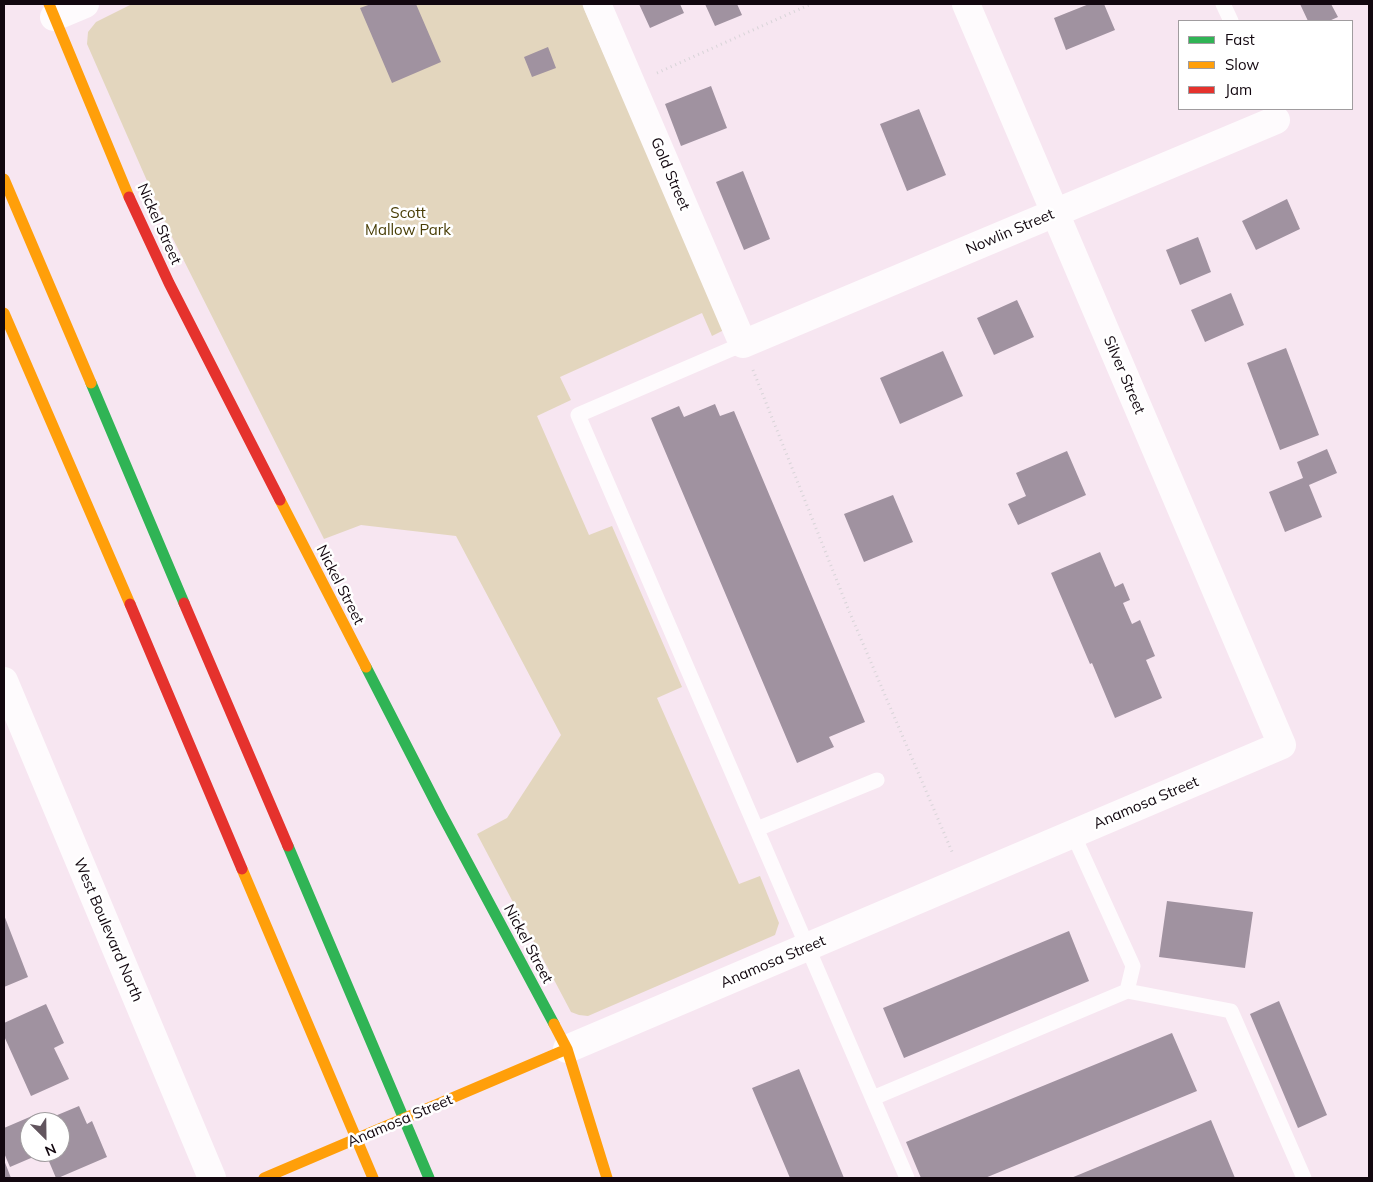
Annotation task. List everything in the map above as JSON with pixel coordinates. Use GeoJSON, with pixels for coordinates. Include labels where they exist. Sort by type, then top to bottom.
{"type":"FeatureCollection","features":[{"type":"Feature","properties":{"kind":"main road","name":"Nickel Street"},"geometry":{"type":"LineString","coordinates":[[52,10],[132,204],[169,283],[422,776],[567,1049],[607,1178]]}},
{"type":"Feature","properties":{"kind":"main road"},"geometry":{"type":"LineString","coordinates":[[4,179],[429,1178]]}},
{"type":"Feature","properties":{"kind":"main road"},"geometry":{"type":"LineString","coordinates":[[4,313],[94,519],[373,1178]]}},
{"type":"Feature","properties":{"kind":"main road","name":"Anamosa Street"},"geometry":{"type":"LineString","coordinates":[[268,1177],[567,1049]]}},
{"type":"Feature","properties":{"kind":"street"},"geometry":{"type":"LineString","coordinates":[[52,10],[85,4]]}},
{"type":"Feature","properties":{"kind":"street","name":"Gold Street"},"geometry":{"type":"LineString","coordinates":[[597,4],[743,344]]}},
{"type":"Feature","properties":{"kind":"street","name":"Silver Street"},"geometry":{"type":"LineString","coordinates":[[966,4],[1282,745]]}},
{"type":"Feature","properties":{"kind":"street","name":"Nowlin Street"},"geometry":{"type":"LineString","coordinates":[[743,344],[1054,213],[1274,114]]}},
{"type":"Feature","properties":{"kind":"street","name":"West Boulevard North"},"geometry":{"type":"LineString","coordinates":[[4,681],[212,1178]]}},
{"type":"Feature","properties":{"kind":"street","name":"Anamosa Street"},"geometry":{"type":"LineString","coordinates":[[567,1049],[1282,745]]}},
{"type":"Feature","properties":{"kind":"lane"},"geometry":{"type":"LineString","coordinates":[[1223,4],[1231,20]]}},
{"type":"Feature","properties":{"kind":"lane"},"geometry":{"type":"LineString","coordinates":[[743,344],[578,415],[907,1178]]}},
{"type":"Feature","properties":{"kind":"lane"},"geometry":{"type":"LineString","coordinates":[[757,829],[877,780]]}},
{"type":"Feature","properties":{"kind":"lane"},"geometry":{"type":"LineString","coordinates":[[1073,834],[1133,966],[1127,991]]}},
{"type":"Feature","properties":{"kind":"lane"},"geometry":{"type":"LineString","coordinates":[[873,1098],[1127,991],[1231,1011],[1304,1178]]}},
{"type":"Feature","properties":{"kind":"path"},"geometry":{"type":"LineString","coordinates":[[632,84],[811,4]]}},
{"type":"Feature","properties":{"kind":"path"},"geometry":{"type":"LineString","coordinates":[[743,344],[849,611],[964,880]]}},
{"type":"Feature","properties":{"kind":"green space","name":"Scott Mallow Park"},"geometry":{"type":"Polygon","coordinates":[[[132,4],[582,4],[724,330],[712,336],[702,313],[560,377],[571,400],[537,416],[589,535],[612,526],[682,687],[657,698],[739,884],[760,876],[779,923],[775,935],[588,1016],[571,1012],[477,834],[507,818],[561,735],[456,536],[361,525],[324,539],[169,231],[87,44],[88,32],[96,22],[132,4]]]}},
{"type":"Feature","properties":{"kind":"building"},"geometry":{"type":"Polygon","coordinates":[[[371,4],[416,4],[441,62],[392,83],[360,8],[371,4]]]}},
{"type":"Feature","properties":{"kind":"building"},"geometry":{"type":"Polygon","coordinates":[[[639,4],[680,4],[684,13],[650,28],[639,4]]]}},
{"type":"Feature","properties":{"kind":"building"},"geometry":{"type":"Polygon","coordinates":[[[705,4],[737,4],[742,15],[715,26],[705,4]]]}},
{"type":"Feature","properties":{"kind":"building"},"geometry":{"type":"Polygon","coordinates":[[[1089,4],[1104,4],[1115,30],[1066,50],[1054,18],[1089,4]]]}},
{"type":"Feature","properties":{"kind":"building"},"geometry":{"type":"Polygon","coordinates":[[[1300,4],[1331,4],[1338,17],[1331,20],[1308,20],[1300,4]]]}},
{"type":"Feature","properties":{"kind":"building"},"geometry":{"type":"Polygon","coordinates":[[[548,47],[556,68],[532,77],[524,57],[548,47]]]}},
{"type":"Feature","properties":{"kind":"building"},"geometry":{"type":"Polygon","coordinates":[[[711,86],[727,128],[681,146],[665,104],[711,86]]]}},
{"type":"Feature","properties":{"kind":"building"},"geometry":{"type":"Polygon","coordinates":[[[919,109],[946,175],[907,191],[880,124],[919,109]]]}},
{"type":"Feature","properties":{"kind":"building"},"geometry":{"type":"Polygon","coordinates":[[[743,171],[770,239],[744,250],[716,182],[743,171]]]}},
{"type":"Feature","properties":{"kind":"building"},"geometry":{"type":"Polygon","coordinates":[[[1287,199],[1300,229],[1256,250],[1242,221],[1287,199]]]}},
{"type":"Feature","properties":{"kind":"building"},"geometry":{"type":"Polygon","coordinates":[[[1198,237],[1211,272],[1180,285],[1166,250],[1198,237]]]}},
{"type":"Feature","properties":{"kind":"building"},"geometry":{"type":"Polygon","coordinates":[[[1231,293],[1244,325],[1205,342],[1191,310],[1231,293]]]}},
{"type":"Feature","properties":{"kind":"building"},"geometry":{"type":"Polygon","coordinates":[[[1017,300],[1034,337],[994,355],[977,318],[1017,300]]]}},
{"type":"Feature","properties":{"kind":"building"},"geometry":{"type":"Polygon","coordinates":[[[1286,348],[1319,435],[1280,450],[1247,363],[1286,348]]]}},
{"type":"Feature","properties":{"kind":"building"},"geometry":{"type":"Polygon","coordinates":[[[943,351],[963,396],[900,424],[880,378],[943,351]]]}},
{"type":"Feature","properties":{"kind":"building"},"geometry":{"type":"Polygon","coordinates":[[[715,404],[720,416],[734,411],[865,722],[829,737],[834,747],[797,763],[651,418],[679,406],[684,417],[715,404]]]}},
{"type":"Feature","properties":{"kind":"building"},"geometry":{"type":"Polygon","coordinates":[[[1327,449],[1337,473],[1309,485],[1322,517],[1285,532],[1269,492],[1303,478],[1297,462],[1327,449]]]}},
{"type":"Feature","properties":{"kind":"building"},"geometry":{"type":"Polygon","coordinates":[[[1067,451],[1086,495],[1018,525],[1008,504],[1026,496],[1016,473],[1067,451]]]}},
{"type":"Feature","properties":{"kind":"building"},"geometry":{"type":"Polygon","coordinates":[[[893,495],[913,542],[864,562],[844,514],[893,495]]]}},
{"type":"Feature","properties":{"kind":"building"},"geometry":{"type":"Polygon","coordinates":[[[1100,552],[1115,587],[1123,583],[1130,600],[1123,603],[1132,624],[1140,620],[1155,656],[1146,660],[1162,698],[1115,718],[1051,573],[1100,552]]]}},
{"type":"Feature","properties":{"kind":"building"},"geometry":{"type":"Polygon","coordinates":[[[1167,901],[1253,912],[1245,968],[1159,957],[1167,901]]]}},
{"type":"Feature","properties":{"kind":"building"},"geometry":{"type":"Polygon","coordinates":[[[4,915],[28,977],[4,987],[4,915]]]}},
{"type":"Feature","properties":{"kind":"building"},"geometry":{"type":"Polygon","coordinates":[[[1069,931],[1089,981],[904,1058],[883,1008],[1069,931]]]}},
{"type":"Feature","properties":{"kind":"building"},"geometry":{"type":"Polygon","coordinates":[[[1279,1001],[1327,1115],[1298,1128],[1250,1014],[1279,1001]]]}},
{"type":"Feature","properties":{"kind":"building"},"geometry":{"type":"Polygon","coordinates":[[[46,1004],[64,1043],[54,1048],[69,1079],[31,1096],[4,1036],[4,1023],[46,1004]]]}},
{"type":"Feature","properties":{"kind":"building"},"geometry":{"type":"Polygon","coordinates":[[[1172,1033],[1197,1091],[985,1178],[921,1178],[906,1142],[1172,1033]]]}},
{"type":"Feature","properties":{"kind":"building"},"geometry":{"type":"Polygon","coordinates":[[[799,1069],[844,1178],[790,1178],[752,1088],[799,1069]]]}},
{"type":"Feature","properties":{"kind":"building"},"geometry":{"type":"Polygon","coordinates":[[[79,1106],[87,1124],[92,1121],[107,1157],[56,1178],[49,1162],[70,1162],[70,1112],[65,1112],[79,1106]]]}},
{"type":"Feature","properties":{"kind":"building"},"geometry":{"type":"Polygon","coordinates":[[[1211,1120],[1235,1178],[1071,1178],[1211,1120]]]}},
{"type":"Feature","properties":{"kind":"building"},"geometry":{"type":"Polygon","coordinates":[[[20,1121],[20,1162],[22,1162],[10,1167],[4,1153],[4,1128],[20,1121]]]}},
{"type":"Feature","properties":{"kind":"building"},"geometry":{"type":"Polygon","coordinates":[[[4,1160],[11,1178],[4,1178],[4,1160]]]}},
{"type":"Feature","properties":{"kind":"traffic: fast"},"geometry":{"type":"LineString","coordinates":[[91,383],[184,603]]}},
{"type":"Feature","properties":{"kind":"traffic: fast"},"geometry":{"type":"LineString","coordinates":[[366,667],[440,811],[554,1024]]}},
{"type":"Feature","properties":{"kind":"traffic: fast"},"geometry":{"type":"LineString","coordinates":[[288,846],[429,1178]]}},
{"type":"Feature","properties":{"kind":"traffic: slow"},"geometry":{"type":"LineString","coordinates":[[49,4],[129,197]]}},
{"type":"Feature","properties":{"kind":"traffic: slow"},"geometry":{"type":"LineString","coordinates":[[4,179],[91,383]]}},
{"type":"Feature","properties":{"kind":"traffic: slow"},"geometry":{"type":"LineString","coordinates":[[4,313],[130,604]]}},
{"type":"Feature","properties":{"kind":"traffic: slow"},"geometry":{"type":"LineString","coordinates":[[280,500],[366,667]]}},
{"type":"Feature","properties":{"kind":"traffic: slow"},"geometry":{"type":"LineString","coordinates":[[242,869],[373,1178]]}},
{"type":"Feature","properties":{"kind":"traffic: slow"},"geometry":{"type":"LineString","coordinates":[[554,1024],[567,1049],[607,1178]]}},
{"type":"Feature","properties":{"kind":"traffic: slow"},"geometry":{"type":"LineString","coordinates":[[264,1178],[567,1049]]}},
{"type":"Feature","properties":{"kind":"traffic: jam"},"geometry":{"type":"LineString","coordinates":[[129,197],[169,283],[280,500]]}},
{"type":"Feature","properties":{"kind":"traffic: jam"},"geometry":{"type":"LineString","coordinates":[[184,603],[288,846]]}},
{"type":"Feature","properties":{"kind":"traffic: jam"},"geometry":{"type":"LineString","coordinates":[[130,604],[242,869]]}}]}
